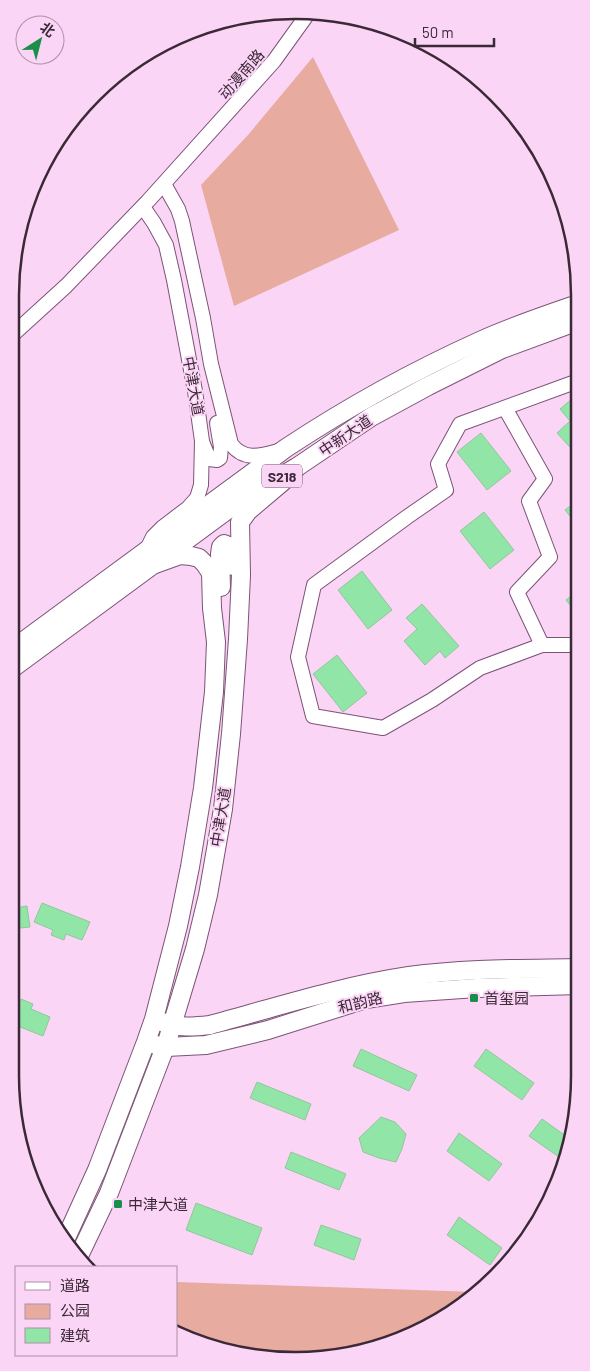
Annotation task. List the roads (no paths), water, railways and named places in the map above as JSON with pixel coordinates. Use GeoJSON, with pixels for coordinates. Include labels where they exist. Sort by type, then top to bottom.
{"type":"FeatureCollection","features":[{"type":"Feature","properties":{"kind":"main road","name":"中新大道"},"geometry":{"type":"LineString","coordinates":[[19,663],[150,557],[190,519],[286,448],[334,417],[436,362],[484,339],[571,307]]}},
{"type":"Feature","properties":{"kind":"main road","name":"中新大道"},"geometry":{"type":"LineString","coordinates":[[19,645],[150,557],[245,497],[297,467],[371,417],[502,349],[571,324]]}},
{"type":"Feature","properties":{"kind":"main road","name":"中津大道"},"geometry":{"type":"LineString","coordinates":[[68,1233],[97,1170],[133,1076],[173,1025],[208,895],[222,809],[231,734],[238,639],[240,522],[248,511],[287,478],[297,467]]}},
{"type":"Feature","properties":{"kind":"main road"},"geometry":{"type":"LineString","coordinates":[[216,642],[221,599],[220,554],[221,547],[224,544],[228,545],[232,553],[234,609],[238,639]]}},
{"type":"Feature","properties":{"kind":"main road","name":"中津大道"},"geometry":{"type":"LineString","coordinates":[[81,1251],[109,1194],[154,1079],[160,1044],[154,1019],[178,926],[197,828],[214,692],[216,642],[212,608],[211,573],[199,558],[180,555],[150,557]]}},
{"type":"Feature","properties":{"kind":"main road","name":"和韵路"},"geometry":{"type":"LineString","coordinates":[[154,1019],[186,1027],[210,1025],[356,985],[411,976],[464,971],[571,968]]}},
{"type":"Feature","properties":{"kind":"main road","name":"和韵路"},"geometry":{"type":"LineString","coordinates":[[160,1044],[206,1045],[268,1030],[366,999],[404,993],[477,988],[571,985]]}},
{"type":"Feature","properties":{"kind":"main road"},"geometry":{"type":"LineString","coordinates":[[160,1044],[210,1025]]}},
{"type":"Feature","properties":{"kind":"main road"},"geometry":{"type":"LineString","coordinates":[[154,1079],[160,1068],[174,1056],[206,1045]]}},
{"type":"Feature","properties":{"kind":"street","name":"动漫南路"},"geometry":{"type":"LineString","coordinates":[[19,329],[66,286],[143,207],[274,62],[304,19]]}},
{"type":"Feature","properties":{"kind":"street","name":"中津大道"},"geometry":{"type":"LineString","coordinates":[[164,184],[178,209],[182,221],[211,364],[231,444],[235,450],[254,456],[263,456],[286,448]]}},
{"type":"Feature","properties":{"kind":"street","name":"中津大道"},"geometry":{"type":"LineString","coordinates":[[143,207],[166,245],[187,343],[202,441],[201,485],[196,498],[188,508],[153,537],[150,557]]}},
{"type":"Feature","properties":{"kind":"street"},"geometry":{"type":"LineString","coordinates":[[202,441],[209,458],[217,460],[220,458],[221,447],[213,396],[211,364]]}},
{"type":"Feature","properties":{"kind":"street"},"geometry":{"type":"LineString","coordinates":[[571,384],[460,424],[438,464],[446,490],[314,585],[298,657],[313,716],[383,728],[432,700],[480,668],[542,645],[571,645]]}},
{"type":"Feature","properties":{"kind":"street"},"geometry":{"type":"LineString","coordinates":[[505,408],[545,479],[529,501],[550,557],[517,592],[542,645]]}},
{"type":"Feature","properties":{"kind":"place","name":"首玺园"},"geometry":{"type":"Point","coordinates":[474,998]}},
{"type":"Feature","properties":{"kind":"place","name":"中津大道"},"geometry":{"type":"Point","coordinates":[118,1204]}}]}
